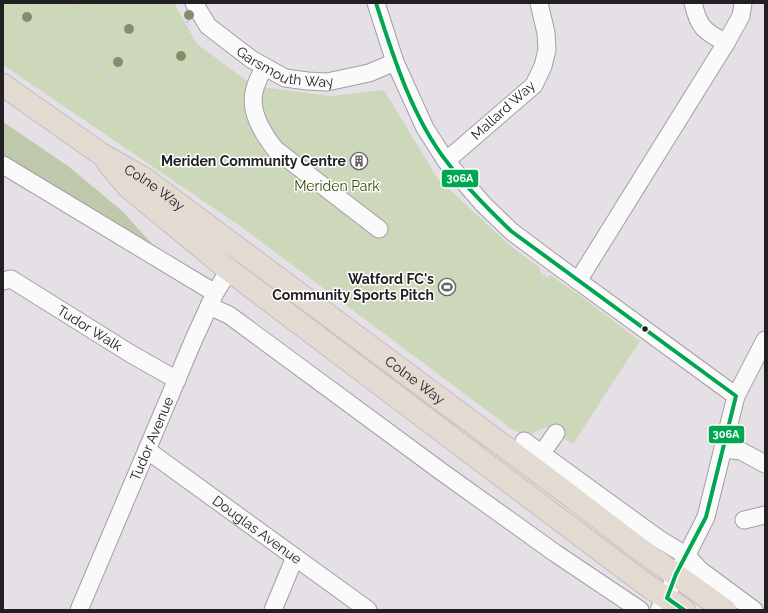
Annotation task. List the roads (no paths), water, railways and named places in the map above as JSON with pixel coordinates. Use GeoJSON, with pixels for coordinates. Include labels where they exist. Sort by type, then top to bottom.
{"type":"FeatureCollection","features":[{"type":"Feature","properties":{"kind":"highway","name":"Colne Way"},"geometry":{"type":"LineString","coordinates":[[3,85],[101,154],[145,178],[565,481],[642,551],[725,610]]}},
{"type":"Feature","properties":{"kind":"highway","name":"Colne Way"},"geometry":{"type":"LineString","coordinates":[[101,154],[128,187],[229,270],[641,581],[663,604],[684,610]]}},
{"type":"Feature","properties":{"kind":"street"},"geometry":{"type":"LineString","coordinates":[[376,3],[395,62],[413,103],[446,161],[483,204],[506,226],[550,261],[736,396]]}},
{"type":"Feature","properties":{"kind":"street","name":"Mallard Way"},"geometry":{"type":"LineString","coordinates":[[446,161],[534,85],[543,66],[547,50],[546,33],[539,3]]}},
{"type":"Feature","properties":{"kind":"street"},"geometry":{"type":"LineString","coordinates":[[693,3],[697,18],[706,32],[726,44]]}},
{"type":"Feature","properties":{"kind":"street"},"geometry":{"type":"LineString","coordinates":[[578,281],[726,44],[741,16],[743,3]]}},
{"type":"Feature","properties":{"kind":"street","name":"Garsmouth Way"},"geometry":{"type":"LineString","coordinates":[[196,6],[208,26],[235,48],[264,68],[285,78],[327,82],[370,72],[395,62]]}},
{"type":"Feature","properties":{"kind":"street"},"geometry":{"type":"LineString","coordinates":[[264,68],[254,88],[254,111],[263,132],[275,149],[379,228]]}},
{"type":"Feature","properties":{"kind":"street"},"geometry":{"type":"LineString","coordinates":[[3,165],[212,300],[229,315],[442,472],[555,553],[640,610]]}},
{"type":"Feature","properties":{"kind":"street","name":"Tudor Avenue"},"geometry":{"type":"LineString","coordinates":[[79,610],[212,300],[229,270]]}},
{"type":"Feature","properties":{"kind":"street","name":"Tudor Walk"},"geometry":{"type":"LineString","coordinates":[[3,281],[12,279],[131,354],[177,380]]}},
{"type":"Feature","properties":{"kind":"street"},"geometry":{"type":"LineString","coordinates":[[663,604],[676,574],[687,556],[706,517],[736,396],[765,340]]}},
{"type":"Feature","properties":{"kind":"street"},"geometry":{"type":"LineString","coordinates":[[542,454],[556,433]]}},
{"type":"Feature","properties":{"kind":"street"},"geometry":{"type":"LineString","coordinates":[[524,441],[542,454],[565,481]]}},
{"type":"Feature","properties":{"kind":"street"},"geometry":{"type":"LineString","coordinates":[[723,449],[741,450],[765,464]]}},
{"type":"Feature","properties":{"kind":"street","name":"Douglas Avenue"},"geometry":{"type":"LineString","coordinates":[[147,450],[368,610]]}},
{"type":"Feature","properties":{"kind":"street","name":"Colne Way"},"geometry":{"type":"LineString","coordinates":[[565,481],[687,556],[700,570],[754,610]]}},
{"type":"Feature","properties":{"kind":"street"},"geometry":{"type":"LineString","coordinates":[[744,520],[765,515]]}},
{"type":"Feature","properties":{"kind":"street"},"geometry":{"type":"LineString","coordinates":[[273,610],[295,557]]}},
{"type":"Feature","properties":{"kind":"place","name":"Meriden Community Centre"},"geometry":{"type":"Point","coordinates":[359,161]}},
{"type":"Feature","properties":{"kind":"place","name":"Watford FC's Community Sports Pitch"},"geometry":{"type":"Point","coordinates":[447,287]}},
{"type":"Feature","properties":{"kind":"park label","name":"Meriden Park"},"geometry":{"type":"Point","coordinates":[337,186]}}]}
